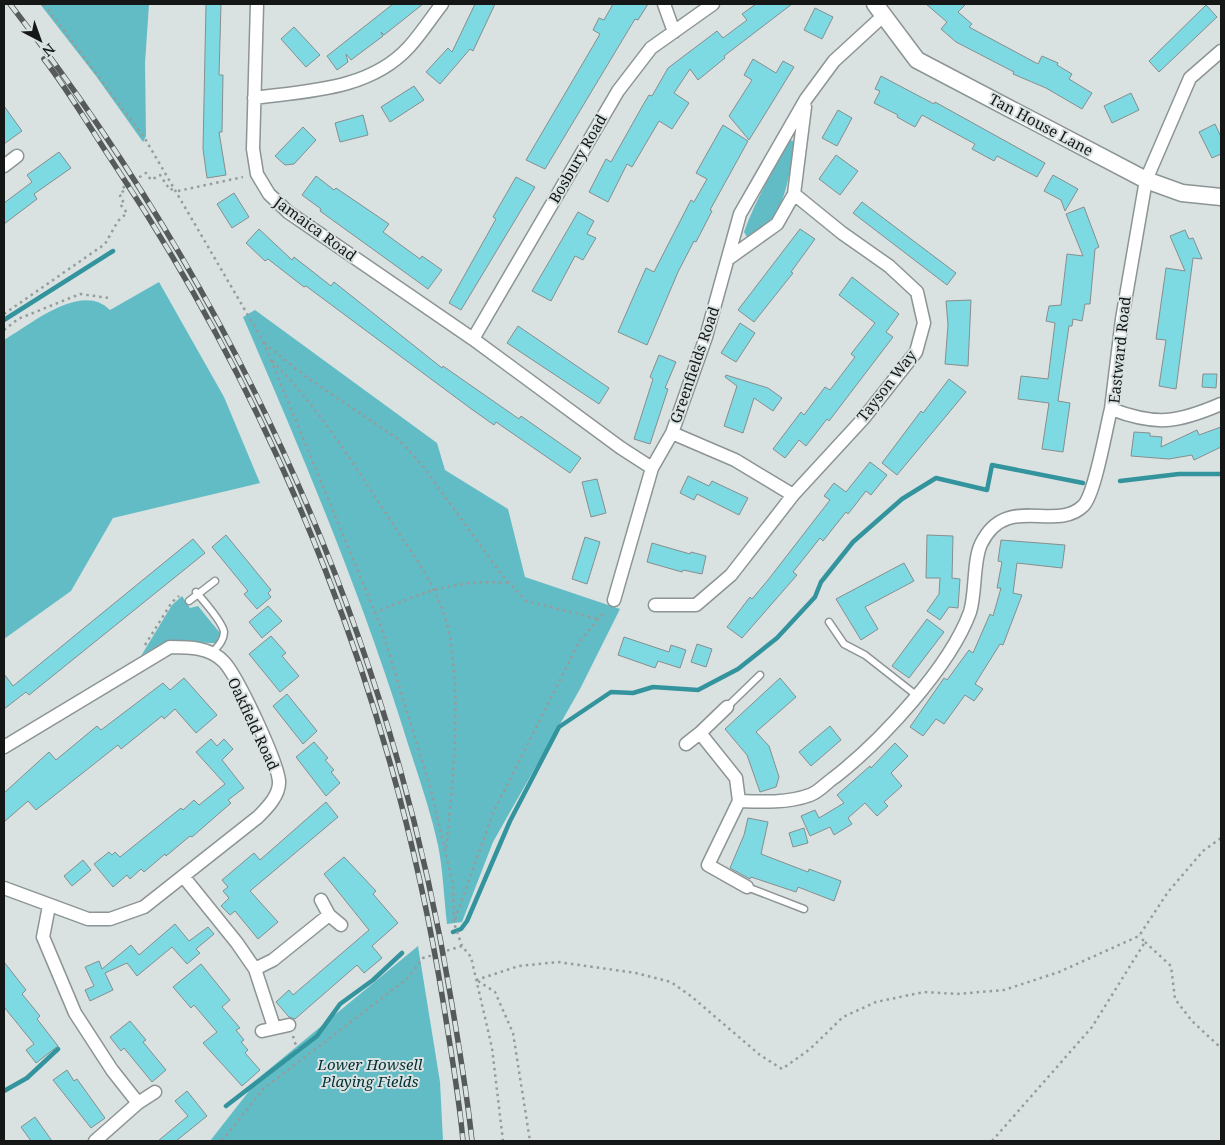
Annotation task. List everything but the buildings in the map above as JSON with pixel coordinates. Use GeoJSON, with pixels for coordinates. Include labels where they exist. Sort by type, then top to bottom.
{"type":"FeatureCollection","features":[{"type":"Feature","properties":{"kind":"street","name":"Jamaica Road"},"geometry":{"type":"LineString","coordinates":[[257,4],[252,130],[257,174],[269,194],[288,212],[473,339]]}},
{"type":"Feature","properties":{"kind":"street"},"geometry":{"type":"LineString","coordinates":[[254,98],[338,86],[378,72],[408,48],[442,4]]}},
{"type":"Feature","properties":{"kind":"street"},"geometry":{"type":"LineString","coordinates":[[664,4],[674,32]]}},
{"type":"Feature","properties":{"kind":"street","name":"Bosbury Road"},"geometry":{"type":"LineString","coordinates":[[473,339],[618,91],[651,48],[713,4]]}},
{"type":"Feature","properties":{"kind":"street","name":"Greenfields Road"},"geometry":{"type":"LineString","coordinates":[[614,600],[652,468],[672,433],[706,337],[740,214],[806,99],[834,61],[879,10]]}},
{"type":"Feature","properties":{"kind":"street","name":"Tan House Lane"},"geometry":{"type":"LineString","coordinates":[[879,10],[917,60],[1146,180],[1182,193],[1221,197]]}},
{"type":"Feature","properties":{"kind":"street","name":"Eastward Road"},"geometry":{"type":"LineString","coordinates":[[1221,51],[1190,78],[1146,180],[1122,318],[1111,408],[1151,421],[1167,420],[1201,412],[1221,404]]}},
{"type":"Feature","properties":{"kind":"street","name":"Greenfields Road"},"geometry":{"type":"LineString","coordinates":[[728,259],[777,224],[794,194],[806,99]]}},
{"type":"Feature","properties":{"kind":"street"},"geometry":{"type":"LineString","coordinates":[[4,166],[17,156]]}},
{"type":"Feature","properties":{"kind":"street","name":"Tayson Way"},"geometry":{"type":"LineString","coordinates":[[655,605],[696,606],[732,574],[794,495],[863,419],[916,352],[924,323],[917,292],[889,266],[842,233],[794,194]]}},
{"type":"Feature","properties":{"kind":"street"},"geometry":{"type":"LineString","coordinates":[[473,339],[613,442],[652,468]]}},
{"type":"Feature","properties":{"kind":"street"},"geometry":{"type":"LineString","coordinates":[[739,801],[771,803],[812,795],[854,762],[890,727],[933,676],[962,630],[970,610],[980,545],[997,523],[1016,515],[1069,515],[1084,506],[1091,493],[1111,408]]}},
{"type":"Feature","properties":{"kind":"street"},"geometry":{"type":"LineString","coordinates":[[672,433],[735,460],[794,495]]}},
{"type":"Feature","properties":{"kind":"street"},"geometry":{"type":"LineString","coordinates":[[4,747],[170,647],[194,647],[212,653]]}},
{"type":"Feature","properties":{"kind":"street","name":"Oakfield Road"},"geometry":{"type":"LineString","coordinates":[[4,888],[88,919],[110,919],[144,907],[258,817],[270,805],[279,782],[271,755],[238,685],[224,662],[212,653]]}},
{"type":"Feature","properties":{"kind":"street"},"geometry":{"type":"LineString","coordinates":[[686,744],[727,707]]}},
{"type":"Feature","properties":{"kind":"street"},"geometry":{"type":"LineString","coordinates":[[700,732],[736,778],[739,801],[708,865],[747,887]]}},
{"type":"Feature","properties":{"kind":"street"},"geometry":{"type":"LineString","coordinates":[[183,876],[237,943],[255,969],[274,1027]]}},
{"type":"Feature","properties":{"kind":"street"},"geometry":{"type":"LineString","coordinates":[[321,900],[329,915],[341,925]]}},
{"type":"Feature","properties":{"kind":"street"},"geometry":{"type":"LineString","coordinates":[[49,906],[43,937],[75,1013],[112,1070],[138,1102]]}},
{"type":"Feature","properties":{"kind":"street"},"geometry":{"type":"LineString","coordinates":[[255,969],[273,960],[329,915]]}},
{"type":"Feature","properties":{"kind":"street"},"geometry":{"type":"LineString","coordinates":[[262,1032],[274,1027],[289,1025]]}},
{"type":"Feature","properties":{"kind":"street"},"geometry":{"type":"LineString","coordinates":[[95,1141],[138,1102],[155,1092]]}},
{"type":"Feature","properties":{"kind":"lane"},"geometry":{"type":"LineString","coordinates":[[188,601],[215,581]]}},
{"type":"Feature","properties":{"kind":"lane"},"geometry":{"type":"LineString","coordinates":[[197,593],[224,632],[221,642],[212,653]]}},
{"type":"Feature","properties":{"kind":"lane"},"geometry":{"type":"LineString","coordinates":[[829,622],[844,644],[866,655],[916,695]]}},
{"type":"Feature","properties":{"kind":"lane"},"geometry":{"type":"LineString","coordinates":[[727,707],[760,675]]}},
{"type":"Feature","properties":{"kind":"lane"},"geometry":{"type":"LineString","coordinates":[[747,887],[804,909]]}},
{"type":"Feature","properties":{"kind":"path"},"geometry":{"type":"LineString","coordinates":[[44,4],[144,137],[263,341],[374,612],[432,790],[453,886],[454,922],[462,946],[471,957],[492,1048],[502,1141]]}},
{"type":"Feature","properties":{"kind":"path"},"geometry":{"type":"LineString","coordinates":[[4,314],[105,244],[118,221],[127,213],[120,204],[123,201],[120,196],[124,193],[121,189],[146,173],[151,180],[160,174],[170,190],[257,174]]}},
{"type":"Feature","properties":{"kind":"path"},"geometry":{"type":"LineString","coordinates":[[4,330],[18,319],[80,294],[109,298]]}},
{"type":"Feature","properties":{"kind":"path"},"geometry":{"type":"LineString","coordinates":[[263,341],[305,376],[398,439],[423,466],[446,501],[526,601],[598,619]]}},
{"type":"Feature","properties":{"kind":"path"},"geometry":{"type":"LineString","coordinates":[[270,359],[296,384],[346,452],[435,589],[450,637],[455,712],[451,802],[446,853]]}},
{"type":"Feature","properties":{"kind":"path"},"geometry":{"type":"LineString","coordinates":[[374,612],[435,589],[478,581],[510,583]]}},
{"type":"Feature","properties":{"kind":"path"},"geometry":{"type":"LineString","coordinates":[[143,647],[172,602],[186,591],[197,593]]}},
{"type":"Feature","properties":{"kind":"path"},"geometry":{"type":"LineString","coordinates":[[454,922],[493,813],[578,644],[614,600]]}},
{"type":"Feature","properties":{"kind":"path"},"geometry":{"type":"LineString","coordinates":[[476,980],[519,966],[558,962],[636,973],[671,982],[692,996],[760,1055],[782,1069],[810,1049],[843,1017],[876,1002],[924,992],[957,994],[1004,990],[1059,972],[1139,936],[1168,892],[1203,852],[1221,838]]}},
{"type":"Feature","properties":{"kind":"path"},"geometry":{"type":"LineString","coordinates":[[1139,936],[1171,966],[1175,999],[1192,1021],[1221,1048]]}},
{"type":"Feature","properties":{"kind":"path"},"geometry":{"type":"LineString","coordinates":[[992,1141],[1092,1027],[1145,942]]}},
{"type":"Feature","properties":{"kind":"path"},"geometry":{"type":"LineString","coordinates":[[222,1141],[263,1089],[400,984],[423,958],[462,946]]}},
{"type":"Feature","properties":{"kind":"path"},"geometry":{"type":"LineString","coordinates":[[476,980],[495,992],[513,1033],[530,1141]]}},
{"type":"Feature","properties":{"kind":"green space"},"geometry":{"type":"Polygon","coordinates":[[[40,4],[149,4],[145,63],[146,136],[143,142],[96,76],[40,4]]]}},
{"type":"Feature","properties":{"kind":"green space"},"geometry":{"type":"Polygon","coordinates":[[[790,140],[794,144],[783,198],[770,222],[760,231],[747,237],[744,232],[754,208],[790,140]]]}},
{"type":"Feature","properties":{"kind":"green space"},"geometry":{"type":"Polygon","coordinates":[[[159,282],[224,397],[260,483],[113,518],[71,591],[4,639],[4,340],[57,308],[85,300],[99,302],[110,310],[159,282]]]}},
{"type":"Feature","properties":{"kind":"green space"},"geometry":{"type":"Polygon","coordinates":[[[255,310],[437,443],[445,470],[508,509],[525,577],[620,609],[580,689],[493,842],[462,922],[447,924],[438,845],[421,784],[385,673],[348,570],[243,317],[255,310]]]}},
{"type":"Feature","properties":{"kind":"green space"},"geometry":{"type":"Polygon","coordinates":[[[182,596],[190,608],[198,606],[220,633],[216,643],[170,642],[152,649],[141,656],[172,605],[182,596]]]}},
{"type":"Feature","properties":{"kind":"green space","name":"Lower Howsell Playing Fields"},"geometry":{"type":"Polygon","coordinates":[[[418,946],[440,1082],[443,1141],[210,1141],[261,1076],[418,946]]]}},
{"type":"Feature","properties":{"kind":"waterway"},"geometry":{"type":"LineString","coordinates":[[4,320],[113,251]]}},
{"type":"Feature","properties":{"kind":"waterway"},"geometry":{"type":"LineString","coordinates":[[453,932],[461,929],[467,921],[510,821],[559,727],[611,692],[633,693],[653,687],[698,690],[738,669],[777,638],[815,597],[821,582],[853,542],[902,499],[936,478],[987,490],[992,465],[1083,483]]}},
{"type":"Feature","properties":{"kind":"waterway"},"geometry":{"type":"LineString","coordinates":[[1120,481],[1179,474],[1221,474]]}},
{"type":"Feature","properties":{"kind":"waterway"},"geometry":{"type":"LineString","coordinates":[[226,1106],[317,1036],[340,1004],[373,980],[402,953]]}},
{"type":"Feature","properties":{"kind":"waterway"},"geometry":{"type":"LineString","coordinates":[[4,1091],[27,1078],[58,1049]]}},
{"type":"Feature","properties":{"kind":"railway"},"geometry":{"type":"LineString","coordinates":[[10,4],[92,117],[167,232],[234,351],[294,474],[345,600],[389,729],[424,862],[451,999],[472,1141]]}},
{"type":"Feature","properties":{"kind":"railway"},"geometry":{"type":"LineString","coordinates":[[44,59],[81,112],[176,263],[231,363],[281,465],[325,569],[363,676],[396,785],[423,895],[444,1007],[463,1141]]}}]}
